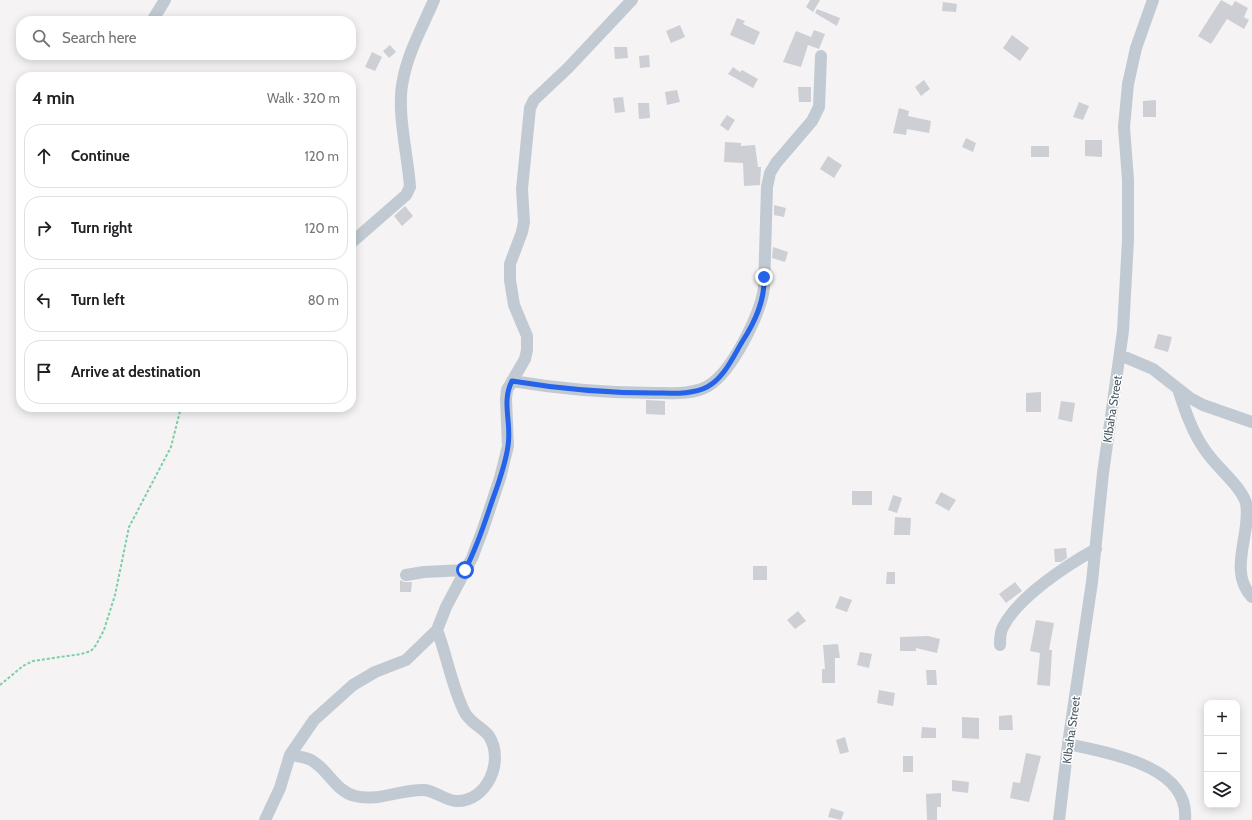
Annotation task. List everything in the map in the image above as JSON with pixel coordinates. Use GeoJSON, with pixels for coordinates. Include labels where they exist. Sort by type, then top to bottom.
{"type":"FeatureCollection","features":[{"type":"Feature","properties":{"kind":"street"},"geometry":{"type":"LineString","coordinates":[[155,16],[165,0]]}},
{"type":"Feature","properties":{"kind":"street"},"geometry":{"type":"LineString","coordinates":[[356,238],[406,195],[410,188],[401,107],[402,82],[411,53],[434,0]]}},
{"type":"Feature","properties":{"kind":"street"},"geometry":{"type":"LineString","coordinates":[[265,820],[280,788],[290,755],[314,720],[345,691],[364,678],[406,660],[437,630],[448,601],[465,570],[482,529],[505,460],[509,437],[506,399],[507,390],[525,359],[527,350],[527,336],[514,305],[510,280],[510,264],[522,232],[524,222],[522,189],[530,108],[534,100],[568,68],[632,0]]}},
{"type":"Feature","properties":{"kind":"street","name":"KIbaha Street"},"geometry":{"type":"LineString","coordinates":[[1059,820],[1068,744],[1096,549],[1109,427],[1120,355],[1127,289],[1128,180],[1124,127],[1126,101],[1132,62],[1153,0]]}},
{"type":"Feature","properties":{"kind":"street"},"geometry":{"type":"LineString","coordinates":[[512,381],[596,392],[670,393],[699,390],[708,387],[717,379],[728,366],[748,332],[762,300],[764,288],[766,187],[770,173],[776,163],[812,121],[819,107],[821,56]]}},
{"type":"Feature","properties":{"kind":"street"},"geometry":{"type":"LineString","coordinates":[[1120,355],[1153,369],[1178,389],[1203,405],[1252,422]]}},
{"type":"Feature","properties":{"kind":"street"},"geometry":{"type":"LineString","coordinates":[[1178,389],[1191,427],[1204,450],[1217,467],[1241,491],[1246,504],[1247,534],[1242,553],[1242,568],[1248,593],[1252,597]]}},
{"type":"Feature","properties":{"kind":"street"},"geometry":{"type":"LineString","coordinates":[[1000,645],[1002,628],[1027,598],[1059,572],[1096,549]]}},
{"type":"Feature","properties":{"kind":"street"},"geometry":{"type":"LineString","coordinates":[[406,575],[424,572],[465,570]]}},
{"type":"Feature","properties":{"kind":"street"},"geometry":{"type":"LineString","coordinates":[[290,755],[311,760],[342,790],[354,796],[370,798],[425,790],[456,801],[474,797],[490,781],[493,772],[494,746],[488,735],[472,722],[463,710],[437,630]]}},
{"type":"Feature","properties":{"kind":"street"},"geometry":{"type":"LineString","coordinates":[[1068,744],[1124,758],[1160,772],[1182,799],[1185,807],[1185,820]]}},
{"type":"Feature","properties":{"kind":"path"},"geometry":{"type":"LineString","coordinates":[[0,685],[23,666],[33,661],[81,654],[91,651],[96,645],[104,630],[115,595],[129,527],[171,446],[180,412]]}},
{"type":"Feature","properties":{"kind":"building"},"geometry":{"type":"Polygon","coordinates":[[[810,0],[820,0],[813,12],[806,7],[810,0]]]}},
{"type":"Feature","properties":{"kind":"building"},"geometry":{"type":"Polygon","coordinates":[[[1221,0],[1232,6],[1235,1],[1248,8],[1244,17],[1249,20],[1244,29],[1227,19],[1211,44],[1198,36],[1221,0]]]}},
{"type":"Feature","properties":{"kind":"building"},"geometry":{"type":"Polygon","coordinates":[[[943,2],[957,4],[956,12],[942,11],[943,2]]]}},
{"type":"Feature","properties":{"kind":"building"},"geometry":{"type":"Polygon","coordinates":[[[817,9],[840,18],[837,26],[815,13],[817,9]]]}},
{"type":"Feature","properties":{"kind":"building"},"geometry":{"type":"Polygon","coordinates":[[[737,18],[745,21],[743,24],[760,32],[754,45],[730,35],[737,18]]]}},
{"type":"Feature","properties":{"kind":"building"},"geometry":{"type":"Polygon","coordinates":[[[680,25],[685,37],[671,43],[666,31],[680,25]]]}},
{"type":"Feature","properties":{"kind":"building"},"geometry":{"type":"Polygon","coordinates":[[[814,30],[825,34],[819,49],[808,45],[801,67],[783,62],[796,31],[811,37],[814,30]]]}},
{"type":"Feature","properties":{"kind":"building"},"geometry":{"type":"Polygon","coordinates":[[[1012,35],[1029,48],[1020,61],[1003,48],[1012,35]]]}},
{"type":"Feature","properties":{"kind":"building"},"geometry":{"type":"Polygon","coordinates":[[[390,45],[396,52],[389,58],[383,51],[390,45]]]}},
{"type":"Feature","properties":{"kind":"building"},"geometry":{"type":"Polygon","coordinates":[[[614,47],[627,47],[628,58],[615,59],[614,47]]]}},
{"type":"Feature","properties":{"kind":"building"},"geometry":{"type":"Polygon","coordinates":[[[372,52],[382,57],[375,71],[365,67],[372,52]]]}},
{"type":"Feature","properties":{"kind":"building"},"geometry":{"type":"Polygon","coordinates":[[[649,55],[650,67],[640,68],[639,56],[649,55]]]}},
{"type":"Feature","properties":{"kind":"building"},"geometry":{"type":"Polygon","coordinates":[[[733,67],[740,72],[742,70],[758,79],[753,88],[728,74],[733,67]]]}},
{"type":"Feature","properties":{"kind":"building"},"geometry":{"type":"Polygon","coordinates":[[[924,80],[930,89],[921,96],[915,87],[924,80]]]}},
{"type":"Feature","properties":{"kind":"building"},"geometry":{"type":"Polygon","coordinates":[[[798,87],[811,87],[811,102],[799,102],[798,87]]]}},
{"type":"Feature","properties":{"kind":"building"},"geometry":{"type":"Polygon","coordinates":[[[677,90],[680,102],[667,105],[665,92],[677,90]]]}},
{"type":"Feature","properties":{"kind":"building"},"geometry":{"type":"Polygon","coordinates":[[[623,97],[625,112],[615,113],[613,98],[623,97]]]}},
{"type":"Feature","properties":{"kind":"building"},"geometry":{"type":"Polygon","coordinates":[[[1156,100],[1156,117],[1143,117],[1143,101],[1156,100]]]}},
{"type":"Feature","properties":{"kind":"building"},"geometry":{"type":"Polygon","coordinates":[[[1079,102],[1089,106],[1083,120],[1073,117],[1079,102]]]}},
{"type":"Feature","properties":{"kind":"building"},"geometry":{"type":"Polygon","coordinates":[[[638,103],[649,103],[650,118],[639,119],[638,103]]]}},
{"type":"Feature","properties":{"kind":"building"},"geometry":{"type":"Polygon","coordinates":[[[899,108],[909,111],[908,116],[931,121],[929,133],[907,129],[906,135],[893,133],[899,108]]]}},
{"type":"Feature","properties":{"kind":"building"},"geometry":{"type":"Polygon","coordinates":[[[727,115],[735,120],[728,131],[720,125],[727,115]]]}},
{"type":"Feature","properties":{"kind":"building"},"geometry":{"type":"Polygon","coordinates":[[[966,138],[976,143],[973,152],[962,147],[966,138]]]}},
{"type":"Feature","properties":{"kind":"building"},"geometry":{"type":"Polygon","coordinates":[[[1085,140],[1102,140],[1102,157],[1085,156],[1085,140]]]}},
{"type":"Feature","properties":{"kind":"building"},"geometry":{"type":"Polygon","coordinates":[[[725,142],[741,143],[741,146],[755,145],[758,167],[761,167],[760,185],[744,186],[743,163],[724,162],[725,142]]]}},
{"type":"Feature","properties":{"kind":"building"},"geometry":{"type":"Polygon","coordinates":[[[1031,146],[1049,146],[1049,157],[1031,157],[1031,146]]]}},
{"type":"Feature","properties":{"kind":"building"},"geometry":{"type":"Polygon","coordinates":[[[828,156],[842,165],[834,178],[820,169],[828,156]]]}},
{"type":"Feature","properties":{"kind":"building"},"geometry":{"type":"Polygon","coordinates":[[[774,205],[786,208],[784,217],[774,215],[774,205]]]}},
{"type":"Feature","properties":{"kind":"building"},"geometry":{"type":"Polygon","coordinates":[[[405,206],[413,216],[402,226],[394,216],[405,206]]]}},
{"type":"Feature","properties":{"kind":"building"},"geometry":{"type":"Polygon","coordinates":[[[773,247],[788,252],[785,262],[772,258],[773,247]]]}},
{"type":"Feature","properties":{"kind":"building"},"geometry":{"type":"Polygon","coordinates":[[[1158,334],[1172,337],[1168,352],[1154,348],[1158,334]]]}},
{"type":"Feature","properties":{"kind":"building"},"geometry":{"type":"Polygon","coordinates":[[[1041,392],[1041,412],[1026,412],[1026,393],[1041,392]]]}},
{"type":"Feature","properties":{"kind":"building"},"geometry":{"type":"Polygon","coordinates":[[[646,400],[665,401],[665,415],[646,414],[646,400]]]}},
{"type":"Feature","properties":{"kind":"building"},"geometry":{"type":"Polygon","coordinates":[[[1061,401],[1075,403],[1072,422],[1058,419],[1061,401]]]}},
{"type":"Feature","properties":{"kind":"building"},"geometry":{"type":"Polygon","coordinates":[[[852,491],[872,491],[872,505],[852,505],[852,491]]]}},
{"type":"Feature","properties":{"kind":"building"},"geometry":{"type":"Polygon","coordinates":[[[941,492],[956,500],[949,511],[935,503],[941,492]]]}},
{"type":"Feature","properties":{"kind":"building"},"geometry":{"type":"Polygon","coordinates":[[[893,495],[902,498],[897,513],[888,510],[893,495]]]}},
{"type":"Feature","properties":{"kind":"building"},"geometry":{"type":"Polygon","coordinates":[[[895,517],[911,518],[910,535],[894,535],[895,517]]]}},
{"type":"Feature","properties":{"kind":"building"},"geometry":{"type":"Polygon","coordinates":[[[1066,548],[1067,558],[1061,562],[1055,562],[1054,549],[1066,548]]]}},
{"type":"Feature","properties":{"kind":"building"},"geometry":{"type":"Polygon","coordinates":[[[753,566],[767,566],[767,580],[753,580],[753,566]]]}},
{"type":"Feature","properties":{"kind":"building"},"geometry":{"type":"Polygon","coordinates":[[[887,572],[895,572],[895,584],[886,584],[887,572]]]}},
{"type":"Feature","properties":{"kind":"building"},"geometry":{"type":"Polygon","coordinates":[[[400,580],[404,582],[412,582],[411,592],[400,592],[400,580]]]}},
{"type":"Feature","properties":{"kind":"building"},"geometry":{"type":"Polygon","coordinates":[[[1015,582],[1022,591],[1006,603],[999,594],[1015,582]]]}},
{"type":"Feature","properties":{"kind":"building"},"geometry":{"type":"Polygon","coordinates":[[[840,596],[852,600],[847,612],[835,608],[840,596]]]}},
{"type":"Feature","properties":{"kind":"building"},"geometry":{"type":"Polygon","coordinates":[[[798,611],[806,621],[795,629],[787,620],[798,611]]]}},
{"type":"Feature","properties":{"kind":"building"},"geometry":{"type":"Polygon","coordinates":[[[1036,620],[1054,623],[1049,650],[1052,650],[1050,686],[1037,685],[1040,653],[1030,651],[1036,620]]]}},
{"type":"Feature","properties":{"kind":"building"},"geometry":{"type":"Polygon","coordinates":[[[928,636],[940,639],[937,653],[916,648],[916,651],[900,651],[900,637],[928,636]]]}},
{"type":"Feature","properties":{"kind":"building"},"geometry":{"type":"Polygon","coordinates":[[[838,644],[840,658],[835,658],[835,683],[822,683],[822,669],[825,669],[823,645],[838,644]]]}},
{"type":"Feature","properties":{"kind":"building"},"geometry":{"type":"Polygon","coordinates":[[[860,652],[872,654],[869,668],[857,665],[860,652]]]}},
{"type":"Feature","properties":{"kind":"building"},"geometry":{"type":"Polygon","coordinates":[[[926,670],[936,670],[937,685],[927,685],[926,670]]]}},
{"type":"Feature","properties":{"kind":"building"},"geometry":{"type":"Polygon","coordinates":[[[879,690],[895,693],[893,706],[877,703],[879,690]]]}},
{"type":"Feature","properties":{"kind":"building"},"geometry":{"type":"Polygon","coordinates":[[[1012,715],[1013,730],[999,730],[999,716],[1012,715]]]}},
{"type":"Feature","properties":{"kind":"building"},"geometry":{"type":"Polygon","coordinates":[[[962,717],[979,718],[979,739],[962,738],[962,717]]]}},
{"type":"Feature","properties":{"kind":"building"},"geometry":{"type":"Polygon","coordinates":[[[922,727],[936,728],[936,738],[921,738],[922,727]]]}},
{"type":"Feature","properties":{"kind":"building"},"geometry":{"type":"Polygon","coordinates":[[[845,737],[849,752],[840,754],[836,740],[845,737]]]}},
{"type":"Feature","properties":{"kind":"building"},"geometry":{"type":"Polygon","coordinates":[[[1026,753],[1041,756],[1029,802],[1010,798],[1013,782],[1020,783],[1026,753]]]}},
{"type":"Feature","properties":{"kind":"building"},"geometry":{"type":"Polygon","coordinates":[[[903,756],[913,756],[913,772],[903,772],[903,756]]]}},
{"type":"Feature","properties":{"kind":"building"},"geometry":{"type":"Polygon","coordinates":[[[952,780],[969,782],[968,793],[952,791],[952,780]]]}},
{"type":"Feature","properties":{"kind":"building"},"geometry":{"type":"Polygon","coordinates":[[[941,793],[941,807],[937,807],[937,820],[927,820],[926,794],[941,793]]]}},
{"type":"Feature","properties":{"kind":"building"},"geometry":{"type":"Polygon","coordinates":[[[831,808],[844,812],[841,820],[828,817],[831,808]]]}},
{"type":"Feature","properties":{"kind":"route"},"geometry":{"type":"LineString","coordinates":[[465,570],[472,558],[505,460],[509,437],[506,399],[507,390],[512,381],[568,390],[627,393],[687,392],[708,387],[728,366],[748,332],[762,300],[764,277]]}}]}
